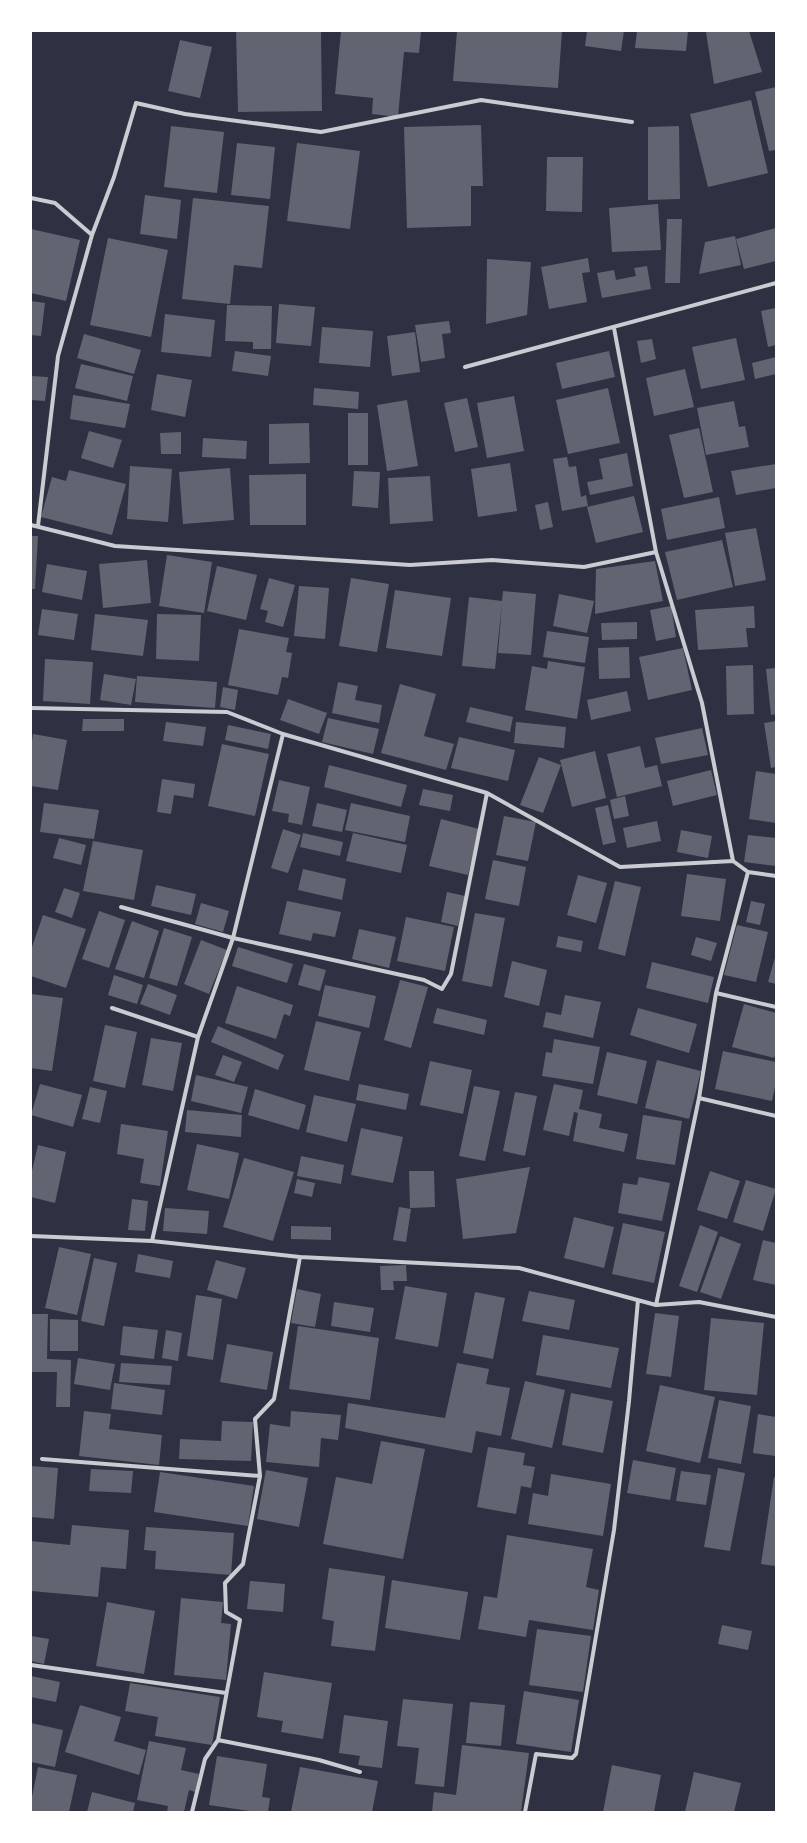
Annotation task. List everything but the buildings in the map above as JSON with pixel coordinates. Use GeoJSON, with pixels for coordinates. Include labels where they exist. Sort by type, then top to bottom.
{"type":"FeatureCollection","features":[{"type":"Feature","properties":{"kind":"street"},"geometry":{"type":"LineString","coordinates":[[38,526],[58,356],[92,235],[114,177],[136,103],[186,114],[321,132],[481,100],[632,122]]}},
{"type":"Feature","properties":{"kind":"street"},"geometry":{"type":"LineString","coordinates":[[31,198],[56,203],[92,235]]}},
{"type":"Feature","properties":{"kind":"street"},"geometry":{"type":"LineString","coordinates":[[465,367],[614,328],[776,283]]}},
{"type":"Feature","properties":{"kind":"street"},"geometry":{"type":"LineString","coordinates":[[614,328],[656,552],[702,703],[733,861]]}},
{"type":"Feature","properties":{"kind":"street"},"geometry":{"type":"LineString","coordinates":[[31,525],[116,546],[410,565],[492,560],[584,567],[656,552]]}},
{"type":"Feature","properties":{"kind":"street"},"geometry":{"type":"LineString","coordinates":[[31,708],[227,712],[283,734],[487,793],[620,866],[733,861],[748,872],[776,876]]}},
{"type":"Feature","properties":{"kind":"street"},"geometry":{"type":"LineString","coordinates":[[152,1242],[198,1037],[233,938],[283,734]]}},
{"type":"Feature","properties":{"kind":"street"},"geometry":{"type":"LineString","coordinates":[[121,907],[233,938],[424,980],[442,989],[451,974],[487,793]]}},
{"type":"Feature","properties":{"kind":"street"},"geometry":{"type":"LineString","coordinates":[[656,1305],[699,1098],[716,993],[748,872]]}},
{"type":"Feature","properties":{"kind":"street"},"geometry":{"type":"LineString","coordinates":[[716,993],[776,1007]]}},
{"type":"Feature","properties":{"kind":"street"},"geometry":{"type":"LineString","coordinates":[[112,1008],[198,1037]]}},
{"type":"Feature","properties":{"kind":"street"},"geometry":{"type":"LineString","coordinates":[[699,1098],[776,1116]]}},
{"type":"Feature","properties":{"kind":"street"},"geometry":{"type":"LineString","coordinates":[[31,1236],[152,1242],[300,1257],[519,1268],[656,1305],[699,1302],[776,1317]]}},
{"type":"Feature","properties":{"kind":"street"},"geometry":{"type":"LineString","coordinates":[[192,1812],[205,1759],[218,1740],[240,1620],[226,1612],[225,1583],[243,1564],[260,1476],[255,1419],[274,1399],[300,1257]]}},
{"type":"Feature","properties":{"kind":"street"},"geometry":{"type":"LineString","coordinates":[[525,1812],[536,1754],[572,1758],[576,1754],[614,1530],[629,1401],[638,1300]]}},
{"type":"Feature","properties":{"kind":"street"},"geometry":{"type":"LineString","coordinates":[[42,1459],[260,1476]]}},
{"type":"Feature","properties":{"kind":"street"},"geometry":{"type":"LineString","coordinates":[[31,1665],[226,1693]]}},
{"type":"Feature","properties":{"kind":"street"},"geometry":{"type":"LineString","coordinates":[[218,1740],[319,1760],[360,1772]]}}]}
